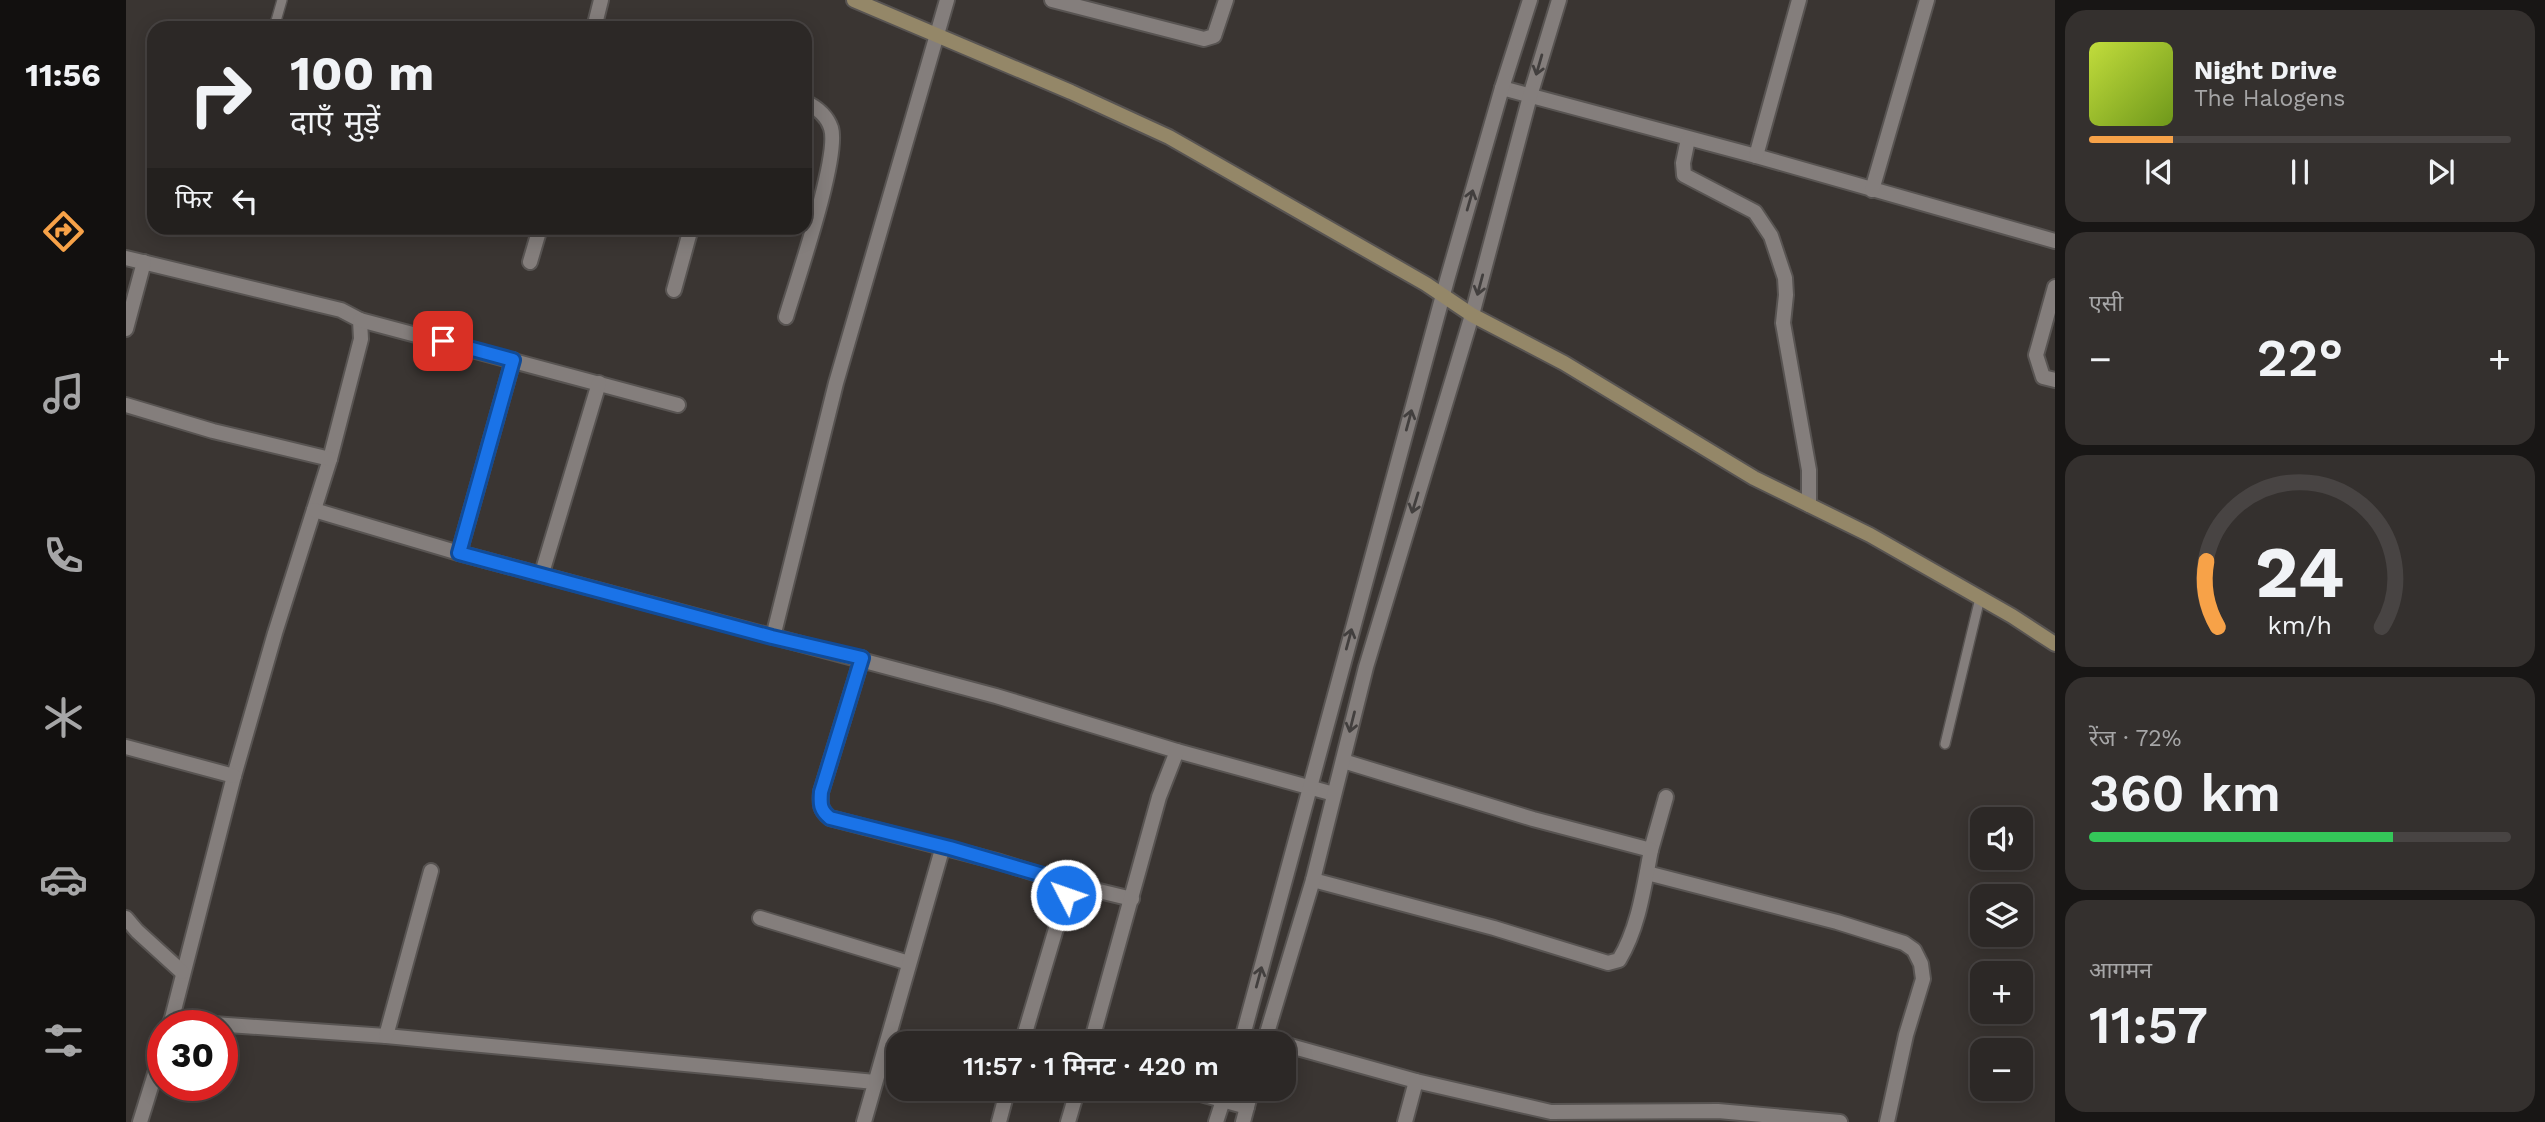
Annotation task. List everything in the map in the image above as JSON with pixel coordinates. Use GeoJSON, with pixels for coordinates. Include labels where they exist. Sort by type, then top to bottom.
{"type":"FeatureCollection","features":[{"type":"Feature","properties":{"kind":"street"},"geometry":{"type":"LineString","coordinates":[[596,21],[601,0]]}},
{"type":"Feature","properties":{"kind":"street"},"geometry":{"type":"LineString","coordinates":[[855,0],[1169,137],[1426,284],[1472,315],[1564,363],[1754,478],[1870,536],[2055,644]]}},
{"type":"Feature","properties":{"kind":"street"},"geometry":{"type":"LineString","coordinates":[[772,637],[836,383],[947,0]]}},
{"type":"Feature","properties":{"kind":"street"},"geometry":{"type":"LineString","coordinates":[[1052,0],[1203,39],[1214,36],[1226,0]]}},
{"type":"Feature","properties":{"kind":"street"},"geometry":{"type":"LineString","coordinates":[[1244,1031],[1443,297],[1502,88],[1530,0]]}},
{"type":"Feature","properties":{"kind":"street"},"geometry":{"type":"LineString","coordinates":[[1275,1031],[1366,667],[1472,315],[1530,96],[1559,0]]}},
{"type":"Feature","properties":{"kind":"street"},"geometry":{"type":"LineString","coordinates":[[1756,156],[1799,0]]}},
{"type":"Feature","properties":{"kind":"street"},"geometry":{"type":"LineString","coordinates":[[1872,190],[1927,0]]}},
{"type":"Feature","properties":{"kind":"street"},"geometry":{"type":"LineString","coordinates":[[1502,88],[1756,156],[2055,241]]}},
{"type":"Feature","properties":{"kind":"street"},"geometry":{"type":"LineString","coordinates":[[812,107],[824,116],[831,127],[833,140],[812,230]]}},
{"type":"Feature","properties":{"kind":"street"},"geometry":{"type":"LineString","coordinates":[[1688,139],[1682,163],[1684,175],[1755,212],[1771,236],[1785,278],[1787,295],[1783,323],[1809,470],[1809,505]]}},
{"type":"Feature","properties":{"kind":"street"},"geometry":{"type":"LineString","coordinates":[[530,262],[538,235]]}},
{"type":"Feature","properties":{"kind":"street"},"geometry":{"type":"LineString","coordinates":[[674,290],[689,235]]}},
{"type":"Feature","properties":{"kind":"street"},"geometry":{"type":"LineString","coordinates":[[786,317],[810,235]]}},
{"type":"Feature","properties":{"kind":"street"},"geometry":{"type":"LineString","coordinates":[[126,258],[341,310],[360,320],[678,405]]}},
{"type":"Feature","properties":{"kind":"street"},"geometry":{"type":"LineString","coordinates":[[126,328],[144,262]]}},
{"type":"Feature","properties":{"kind":"street"},"geometry":{"type":"LineString","coordinates":[[2055,286],[2036,355],[2043,377],[2055,380]]}},
{"type":"Feature","properties":{"kind":"street"},"geometry":{"type":"LineString","coordinates":[[173,1010],[234,776],[330,459],[360,339],[360,320]]}},
{"type":"Feature","properties":{"kind":"street"},"geometry":{"type":"LineString","coordinates":[[459,553],[513,360]]}},
{"type":"Feature","properties":{"kind":"street"},"geometry":{"type":"LineString","coordinates":[[541,573],[599,383]]}},
{"type":"Feature","properties":{"kind":"street"},"geometry":{"type":"LineString","coordinates":[[126,405],[213,431],[330,459]]}},
{"type":"Feature","properties":{"kind":"street"},"geometry":{"type":"LineString","coordinates":[[314,510],[459,553],[772,637],[862,658],[1177,751],[1334,794]]}},
{"type":"Feature","properties":{"kind":"street"},"geometry":{"type":"LineString","coordinates":[[862,658],[821,792],[820,806],[824,813],[830,818],[1132,899]]}},
{"type":"Feature","properties":{"kind":"street"},"geometry":{"type":"LineString","coordinates":[[126,747],[234,776]]}},
{"type":"Feature","properties":{"kind":"street"},"geometry":{"type":"LineString","coordinates":[[1094,1031],[1159,797],[1177,751]]}},
{"type":"Feature","properties":{"kind":"street"},"geometry":{"type":"LineString","coordinates":[[1343,761],[1533,819],[1651,850]]}},
{"type":"Feature","properties":{"kind":"street"},"geometry":{"type":"LineString","coordinates":[[1313,880],[1494,928],[1608,964],[1619,960],[1625,950],[1666,797]]}},
{"type":"Feature","properties":{"kind":"street"},"geometry":{"type":"LineString","coordinates":[[864,1122],[942,853],[946,848]]}},
{"type":"Feature","properties":{"kind":"street"},"geometry":{"type":"LineString","coordinates":[[386,1036],[430,871]]}},
{"type":"Feature","properties":{"kind":"street"},"geometry":{"type":"LineString","coordinates":[[1647,873],[1837,922],[1904,943],[1914,950],[1921,964],[1923,979],[1906,1035],[1887,1122]]}},
{"type":"Feature","properties":{"kind":"street"},"geometry":{"type":"LineString","coordinates":[[1026,1031],[1066,895],[1066,883]]}},
{"type":"Feature","properties":{"kind":"street"},"geometry":{"type":"LineString","coordinates":[[126,918],[183,972]]}},
{"type":"Feature","properties":{"kind":"street"},"geometry":{"type":"LineString","coordinates":[[760,918],[909,964]]}},
{"type":"Feature","properties":{"kind":"street"},"geometry":{"type":"LineString","coordinates":[[238,1027],[386,1036],[875,1082]]}},
{"type":"Feature","properties":{"kind":"street"},"geometry":{"type":"LineString","coordinates":[[1296,1048],[1550,1117],[1718,1111],[1840,1122]]}},
{"type":"Feature","properties":{"kind":"street"},"geometry":{"type":"LineString","coordinates":[[1405,1122],[1416,1081]]}},
{"type":"Feature","properties":{"kind":"street"},"geometry":{"type":"LineString","coordinates":[[140,1122],[147,1099]]}},
{"type":"Feature","properties":{"kind":"street"},"geometry":{"type":"LineString","coordinates":[[999,1122],[1005,1101]]}},
{"type":"Feature","properties":{"kind":"street"},"geometry":{"type":"LineString","coordinates":[[1068,1122],[1074,1101]]}},
{"type":"Feature","properties":{"kind":"street"},"geometry":{"type":"LineString","coordinates":[[1216,1122],[1223,1101]]}},
{"type":"Feature","properties":{"kind":"street"},"geometry":{"type":"LineString","coordinates":[[1237,1101],[1247,1107]]}},
{"type":"Feature","properties":{"kind":"street"},"geometry":{"type":"LineString","coordinates":[[1243,1122],[1249,1101]]}},
{"type":"Feature","properties":{"kind":"lane"},"geometry":{"type":"LineString","coordinates":[[276,21],[282,0]]}},
{"type":"Feature","properties":{"kind":"lane"},"geometry":{"type":"LineString","coordinates":[[1945,744],[1980,598]]}},
{"type":"Feature","properties":{"kind":"route"},"geometry":{"type":"LineString","coordinates":[[443,341],[513,360],[459,553],[772,637],[862,658],[821,792],[820,806],[824,813],[830,818],[950,848],[1060,880],[1066,883],[1066,895]]}}]}
